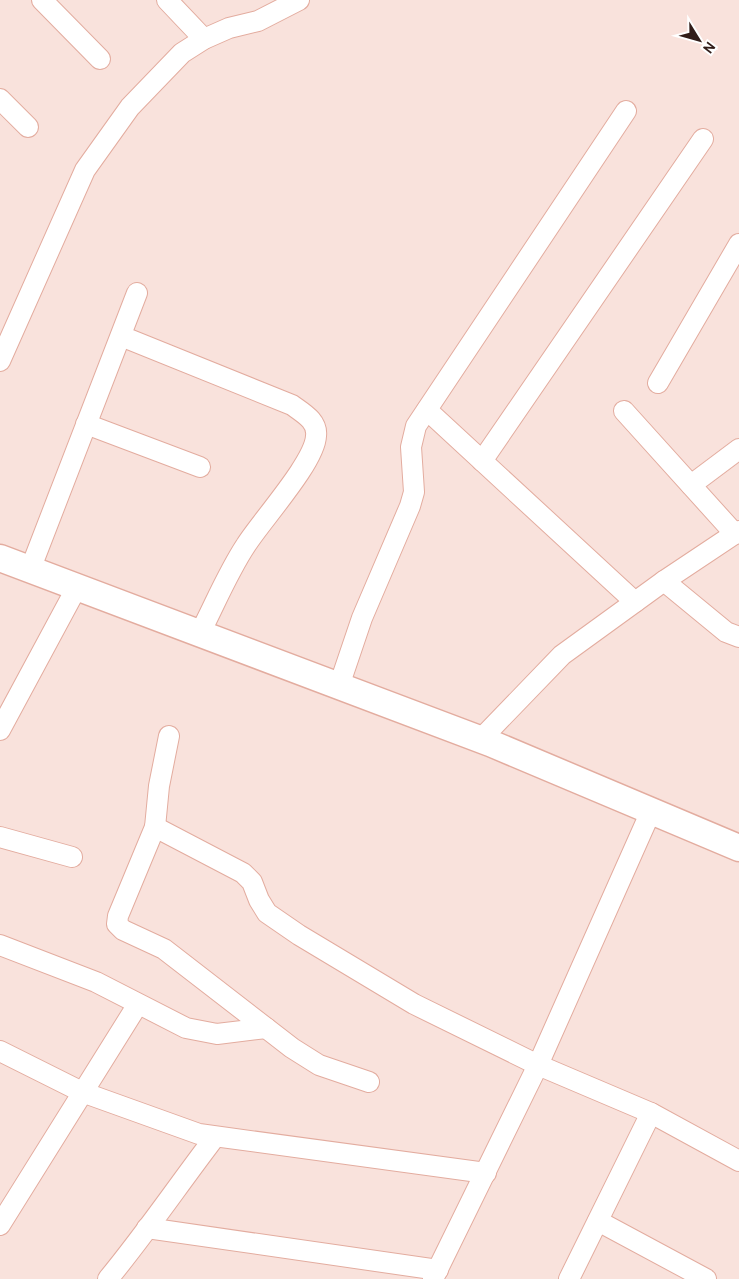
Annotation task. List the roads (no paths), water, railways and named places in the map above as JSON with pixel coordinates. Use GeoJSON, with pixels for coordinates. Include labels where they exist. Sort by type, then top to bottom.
{"type":"FeatureCollection","features":[{"type":"Feature","properties":{"kind":"main road"},"geometry":{"type":"LineString","coordinates":[[0,558],[480,739],[739,848]]}},
{"type":"Feature","properties":{"kind":"street"},"geometry":{"type":"LineString","coordinates":[[42,0],[100,59]]}},
{"type":"Feature","properties":{"kind":"street"},"geometry":{"type":"LineString","coordinates":[[167,0],[204,39]]}},
{"type":"Feature","properties":{"kind":"street"},"geometry":{"type":"LineString","coordinates":[[0,361],[85,170],[130,107],[182,53],[204,39],[229,28],[258,21],[299,0]]}},
{"type":"Feature","properties":{"kind":"street"},"geometry":{"type":"LineString","coordinates":[[0,99],[28,127]]}},
{"type":"Feature","properties":{"kind":"street"},"geometry":{"type":"LineString","coordinates":[[339,686],[362,618],[410,506],[414,492],[411,447],[416,426],[626,111]]}},
{"type":"Feature","properties":{"kind":"street"},"geometry":{"type":"LineString","coordinates":[[482,461],[703,139]]}},
{"type":"Feature","properties":{"kind":"street"},"geometry":{"type":"LineString","coordinates":[[658,383],[739,244]]}},
{"type":"Feature","properties":{"kind":"street"},"geometry":{"type":"LineString","coordinates":[[30,570],[138,293]]}},
{"type":"Feature","properties":{"kind":"street"},"geometry":{"type":"LineString","coordinates":[[121,336],[286,402],[313,422],[317,434],[315,444],[307,460],[245,546],[200,633]]}},
{"type":"Feature","properties":{"kind":"street"},"geometry":{"type":"LineString","coordinates":[[427,410],[635,602]]}},
{"type":"Feature","properties":{"kind":"street"},"geometry":{"type":"LineString","coordinates":[[480,739],[562,655],[664,581],[737,532],[691,485],[624,411]]}},
{"type":"Feature","properties":{"kind":"street"},"geometry":{"type":"LineString","coordinates":[[86,424],[200,467]]}},
{"type":"Feature","properties":{"kind":"street"},"geometry":{"type":"LineString","coordinates":[[691,485],[739,450]]}},
{"type":"Feature","properties":{"kind":"street"},"geometry":{"type":"LineString","coordinates":[[664,581],[726,632],[739,637]]}},
{"type":"Feature","properties":{"kind":"street"},"geometry":{"type":"LineString","coordinates":[[0,730],[76,587]]}},
{"type":"Feature","properties":{"kind":"street"},"geometry":{"type":"LineString","coordinates":[[169,736],[159,786],[155,827],[118,916],[118,924],[122,930],[164,949],[266,1028],[319,1065],[369,1082]]}},
{"type":"Feature","properties":{"kind":"street"},"geometry":{"type":"LineString","coordinates":[[147,1228],[435,1274],[538,1065],[651,810]]}},
{"type":"Feature","properties":{"kind":"street"},"geometry":{"type":"LineString","coordinates":[[155,827],[242,872],[252,882],[263,908],[299,935],[414,1004],[538,1065],[652,1113],[739,1161]]}},
{"type":"Feature","properties":{"kind":"street"},"geometry":{"type":"LineString","coordinates":[[0,837],[72,857]]}},
{"type":"Feature","properties":{"kind":"street"},"geometry":{"type":"LineString","coordinates":[[0,945],[96,982],[186,1028],[217,1034],[266,1028]]}},
{"type":"Feature","properties":{"kind":"street"},"geometry":{"type":"LineString","coordinates":[[1,1222],[138,1004]]}},
{"type":"Feature","properties":{"kind":"street"},"geometry":{"type":"LineString","coordinates":[[0,1051],[82,1092],[199,1134],[486,1173]]}},
{"type":"Feature","properties":{"kind":"street"},"geometry":{"type":"LineString","coordinates":[[569,1279],[652,1113]]}},
{"type":"Feature","properties":{"kind":"street"},"geometry":{"type":"LineString","coordinates":[[108,1279],[215,1137]]}},
{"type":"Feature","properties":{"kind":"street"},"geometry":{"type":"LineString","coordinates":[[598,1221],[706,1279]]}}]}
